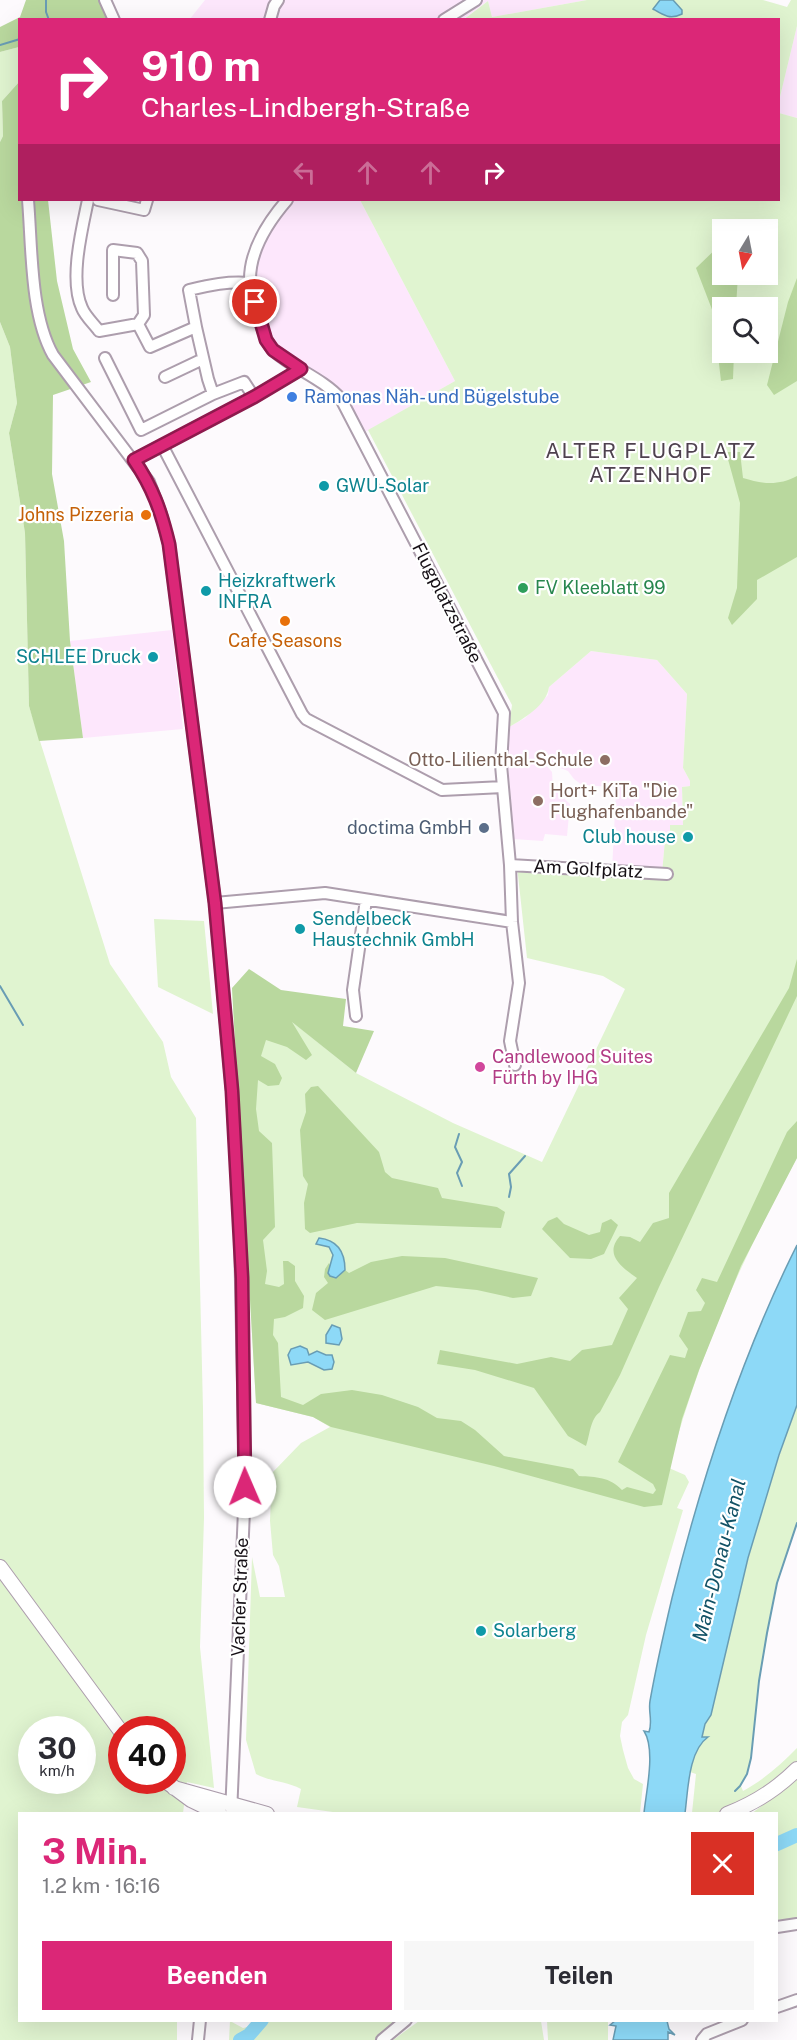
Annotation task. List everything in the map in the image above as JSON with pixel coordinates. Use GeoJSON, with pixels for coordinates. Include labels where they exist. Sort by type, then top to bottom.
{"type":"FeatureCollection","features":[{"type":"Feature","properties":{"kind":"main road"},"geometry":{"type":"LineString","coordinates":[[0,1567],[110,1716]]}},
{"type":"Feature","properties":{"kind":"main road"},"geometry":{"type":"LineString","coordinates":[[731,1812],[773,1790],[797,1769]]}},
{"type":"Feature","properties":{"kind":"main road"},"geometry":{"type":"LineString","coordinates":[[186,1791],[232,1809],[253,1812]]}},
{"type":"Feature","properties":{"kind":"main road"},"geometry":{"type":"LineString","coordinates":[[183,1794],[216,1812]]}},
{"type":"Feature","properties":{"kind":"street"},"geometry":{"type":"LineString","coordinates":[[271,18],[278,0]]}},
{"type":"Feature","properties":{"kind":"street"},"geometry":{"type":"LineString","coordinates":[[447,18],[476,0]]}},
{"type":"Feature","properties":{"kind":"street"},"geometry":{"type":"LineString","coordinates":[[110,2],[114,18]]}},
{"type":"Feature","properties":{"kind":"street","name":"Vacher Straße"},"geometry":{"type":"LineString","coordinates":[[28,201],[37,309],[45,341],[53,355],[149,482],[169,544],[215,903],[232,1091],[243,1354],[245,1487],[232,1809]]}},
{"type":"Feature","properties":{"kind":"street"},"geometry":{"type":"LineString","coordinates":[[88,201],[76,259],[78,289],[82,309],[99,331],[138,324],[144,315],[142,261],[137,253],[113,250],[113,295]]}},
{"type":"Feature","properties":{"kind":"street"},"geometry":{"type":"LineString","coordinates":[[103,201],[144,210],[147,201]]}},
{"type":"Feature","properties":{"kind":"street","name":"Flugplatzstraße"},"geometry":{"type":"LineString","coordinates":[[282,201],[257,245],[251,267],[250,283],[266,340],[273,350],[333,390],[341,399],[504,713],[501,765],[510,865],[512,922],[519,983],[510,1041],[515,1065]]}},
{"type":"Feature","properties":{"kind":"street"},"geometry":{"type":"LineString","coordinates":[[213,394],[195,327],[189,290],[214,284],[250,283]]}},
{"type":"Feature","properties":{"kind":"street"},"geometry":{"type":"LineString","coordinates":[[138,324],[150,347],[195,327]]}},
{"type":"Feature","properties":{"kind":"street"},"geometry":{"type":"LineString","coordinates":[[105,358],[141,430],[213,394],[244,382],[254,397]]}},
{"type":"Feature","properties":{"kind":"street"},"geometry":{"type":"LineString","coordinates":[[165,377],[203,359]]}},
{"type":"Feature","properties":{"kind":"street"},"geometry":{"type":"LineString","coordinates":[[134,460],[254,397],[301,369]]}},
{"type":"Feature","properties":{"kind":"street"},"geometry":{"type":"LineString","coordinates":[[162,445],[306,719],[442,790],[503,787]]}},
{"type":"Feature","properties":{"kind":"street","name":"Am Golfplatz"},"geometry":{"type":"LineString","coordinates":[[510,865],[667,874]]}},
{"type":"Feature","properties":{"kind":"street"},"geometry":{"type":"LineString","coordinates":[[215,903],[325,893],[512,922]]}},
{"type":"Feature","properties":{"kind":"street"},"geometry":{"type":"LineString","coordinates":[[356,1016],[353,990],[366,900]]}},
{"type":"Feature","properties":{"kind":"street"},"geometry":{"type":"LineString","coordinates":[[778,1927],[797,1924]]}},
{"type":"Feature","properties":{"kind":"street"},"geometry":{"type":"LineString","coordinates":[[778,2007],[797,2000]]}},
{"type":"Feature","properties":{"kind":"street"},"geometry":{"type":"LineString","coordinates":[[198,2040],[200,2022]]}},
{"type":"Feature","properties":{"kind":"street"},"geometry":{"type":"LineString","coordinates":[[382,2040],[404,2022]]}},
{"type":"Feature","properties":{"kind":"street"},"geometry":{"type":"LineString","coordinates":[[702,2040],[707,2034],[737,2022]]}},
{"type":"Feature","properties":{"kind":"shaded area"},"geometry":{"type":"Polygon","coordinates":[[[205,0],[587,0],[492,17],[488,1],[464,18],[191,18],[205,0]]]}},
{"type":"Feature","properties":{"kind":"shaded area"},"geometry":{"type":"Polygon","coordinates":[[[797,26],[797,118],[780,113],[780,97],[797,26]]]}},
{"type":"Feature","properties":{"kind":"shaded area"},"geometry":{"type":"Polygon","coordinates":[[[277,201],[361,201],[455,381],[360,435],[341,399],[266,340],[251,267],[282,205],[277,201]]]}},
{"type":"Feature","properties":{"kind":"shaded area"},"geometry":{"type":"Polygon","coordinates":[[[172,630],[183,729],[83,738],[70,641],[172,630]]]}},
{"type":"Feature","properties":{"kind":"shaded area","name":"Otto-Lilienthal-Schule"},"geometry":{"type":"Polygon","coordinates":[[[591,651],[657,660],[687,694],[683,768],[690,781],[690,786],[682,787],[683,825],[670,840],[665,840],[662,873],[612,870],[616,793],[612,787],[582,785],[568,771],[545,762],[507,759],[509,727],[525,718],[548,695],[549,687],[591,651]]]}},
{"type":"Feature","properties":{"kind":"shaded area","name":"Hort+ KiTa \"Die Flughafenbande\""},"geometry":{"type":"Polygon","coordinates":[[[508,761],[545,764],[552,772],[553,788],[570,804],[567,836],[545,834],[543,841],[513,839],[508,761]]]}},
{"type":"Feature","properties":{"kind":"green space"},"geometry":{"type":"Polygon","coordinates":[[[26,0],[98,0],[108,18],[18,18],[26,0]]]}},
{"type":"Feature","properties":{"kind":"green space"},"geometry":{"type":"Polygon","coordinates":[[[587,0],[763,0],[787,7],[791,0],[797,0],[797,26],[780,97],[780,18],[466,18],[488,1],[492,17],[587,0]]]}},
{"type":"Feature","properties":{"kind":"green space"},"geometry":{"type":"Polygon","coordinates":[[[18,18],[18,47],[0,52],[0,27],[18,18]]]}},
{"type":"Feature","properties":{"kind":"green space"},"geometry":{"type":"Polygon","coordinates":[[[18,47],[18,83],[2,101],[3,136],[0,142],[0,52],[18,47]]]}},
{"type":"Feature","properties":{"kind":"green space"},"geometry":{"type":"Polygon","coordinates":[[[18,83],[18,201],[48,201],[57,281],[73,349],[91,382],[53,395],[52,474],[64,541],[70,641],[83,738],[39,741],[29,706],[25,533],[9,433],[17,403],[10,347],[0,322],[2,101],[18,83]]]}},
{"type":"Feature","properties":{"kind":"green space"},"geometry":{"type":"Polygon","coordinates":[[[780,113],[797,118],[797,1158],[758,1232],[723,1309],[693,1387],[669,1468],[685,1475],[689,1482],[677,1508],[683,1510],[646,1635],[628,1715],[622,1722],[620,1736],[628,1768],[634,1779],[643,1784],[640,1812],[333,1812],[297,1807],[301,1789],[256,1774],[246,1740],[252,1557],[260,1597],[285,1597],[279,1566],[273,1555],[270,1521],[272,1473],[301,1443],[330,1427],[313,1417],[256,1403],[232,988],[290,1020],[356,1073],[453,1123],[542,1162],[625,989],[603,976],[527,958],[517,866],[662,873],[665,840],[670,840],[670,825],[683,825],[682,787],[690,786],[690,781],[683,768],[687,694],[657,660],[591,651],[549,687],[544,700],[534,711],[509,727],[512,705],[368,430],[455,381],[361,201],[780,201],[780,113]]]}},
{"type":"Feature","properties":{"kind":"green space"},"geometry":{"type":"Polygon","coordinates":[[[712,253],[712,285],[737,285],[737,297],[712,297],[712,309],[696,268],[712,253]]]}},
{"type":"Feature","properties":{"kind":"green space"},"geometry":{"type":"Polygon","coordinates":[[[797,278],[797,381],[774,395],[767,385],[773,363],[778,363],[778,342],[797,278]]]}},
{"type":"Feature","properties":{"kind":"green space"},"geometry":{"type":"Polygon","coordinates":[[[0,322],[10,347],[17,403],[9,433],[25,533],[29,706],[110,964],[163,1042],[171,1077],[196,1118],[204,1518],[200,1647],[214,1788],[187,1782],[186,1790],[186,1716],[108,1716],[108,1794],[185,1794],[183,1812],[18,1812],[18,2022],[177,2022],[177,2040],[0,2040],[0,322]]]}},
{"type":"Feature","properties":{"kind":"green space"},"geometry":{"type":"Polygon","coordinates":[[[719,363],[734,363],[733,379],[721,381],[719,363]]]}},
{"type":"Feature","properties":{"kind":"green space"},"geometry":{"type":"Polygon","coordinates":[[[726,452],[740,452],[743,478],[770,483],[797,476],[797,557],[757,580],[757,599],[732,625],[728,618],[737,588],[740,503],[726,452]]]}},
{"type":"Feature","properties":{"kind":"green space"},"geometry":{"type":"Polygon","coordinates":[[[154,919],[204,921],[213,1014],[158,987],[154,919]]]}},
{"type":"Feature","properties":{"kind":"green space"},"geometry":{"type":"Polygon","coordinates":[[[797,959],[797,996],[659,1287],[620,1375],[594,1419],[586,1446],[568,1436],[534,1388],[475,1370],[437,1364],[440,1350],[517,1364],[551,1357],[570,1361],[582,1350],[612,1345],[628,1309],[619,1298],[637,1278],[617,1260],[614,1255],[615,1243],[620,1236],[630,1237],[640,1242],[653,1223],[669,1218],[669,1193],[789,988],[797,959]]]}},
{"type":"Feature","properties":{"kind":"green space"},"geometry":{"type":"Polygon","coordinates":[[[249,969],[281,990],[346,999],[343,1026],[374,1031],[356,1073],[292,1022],[312,1055],[306,1060],[287,1047],[266,1040],[261,1056],[275,1064],[282,1078],[279,1085],[268,1086],[258,1080],[256,1109],[259,1131],[272,1143],[275,1227],[263,1240],[267,1271],[265,1284],[279,1287],[284,1284],[283,1261],[288,1261],[295,1266],[295,1281],[304,1296],[303,1308],[285,1317],[274,1319],[273,1335],[278,1343],[281,1397],[303,1405],[321,1394],[352,1390],[382,1395],[418,1407],[437,1418],[461,1421],[475,1430],[504,1456],[573,1469],[579,1476],[608,1480],[622,1490],[627,1487],[653,1494],[656,1490],[653,1484],[618,1462],[670,1355],[685,1358],[688,1349],[679,1336],[688,1312],[701,1311],[705,1303],[696,1290],[702,1278],[717,1282],[787,1132],[797,1121],[797,1158],[741,1266],[699,1370],[682,1419],[662,1505],[644,1507],[494,1466],[331,1427],[313,1417],[256,1403],[232,988],[249,969]]]}},
{"type":"Feature","properties":{"kind":"green space"},"geometry":{"type":"Polygon","coordinates":[[[318,1086],[379,1152],[385,1172],[392,1178],[438,1188],[442,1198],[497,1207],[505,1212],[501,1228],[357,1223],[310,1233],[305,1229],[304,1203],[308,1184],[303,1176],[300,1130],[306,1112],[305,1094],[311,1087],[318,1086]]]}},
{"type":"Feature","properties":{"kind":"green space"},"geometry":{"type":"Polygon","coordinates":[[[557,1217],[564,1224],[589,1235],[600,1232],[602,1223],[611,1219],[618,1225],[604,1254],[591,1259],[570,1258],[542,1229],[548,1221],[557,1217]]]}},
{"type":"Feature","properties":{"kind":"green space"},"geometry":{"type":"Polygon","coordinates":[[[402,1256],[445,1258],[538,1278],[531,1296],[513,1298],[477,1290],[436,1286],[325,1320],[312,1310],[316,1293],[328,1283],[324,1277],[329,1263],[336,1278],[345,1270],[349,1273],[371,1262],[402,1256]]]}},
{"type":"Feature","properties":{"kind":"green space"},"geometry":{"type":"Polygon","coordinates":[[[797,1405],[797,1523],[777,1583],[759,1681],[751,1758],[741,1786],[743,1791],[758,1782],[797,1748],[797,1769],[730,1812],[692,1812],[696,1774],[690,1772],[691,1767],[698,1749],[707,1737],[702,1737],[705,1724],[711,1714],[748,1558],[797,1405]]]}},
{"type":"Feature","properties":{"kind":"green space"},"geometry":{"type":"Polygon","coordinates":[[[797,1779],[797,1918],[778,1920],[778,1812],[754,1812],[797,1779]]]}},
{"type":"Feature","properties":{"kind":"green space"},"geometry":{"type":"Polygon","coordinates":[[[230,2022],[243,2028],[261,2022],[400,2022],[378,2040],[229,2040],[230,2022]]]}},
{"type":"Feature","properties":{"kind":"green space"},"geometry":{"type":"Polygon","coordinates":[[[418,2022],[541,2022],[544,2040],[393,2040],[418,2022]]]}},
{"type":"Feature","properties":{"kind":"green space"},"geometry":{"type":"Polygon","coordinates":[[[547,2022],[608,2022],[608,2040],[548,2040],[547,2022]]]}},
{"type":"Feature","properties":{"kind":"water"},"geometry":{"type":"Polygon","coordinates":[[[660,0],[673,0],[682,10],[682,14],[670,17],[653,9],[660,0]]]}},
{"type":"Feature","properties":{"kind":"water"},"geometry":{"type":"Polygon","coordinates":[[[319,1238],[331,1241],[342,1252],[345,1270],[336,1278],[328,1273],[333,1255],[329,1247],[316,1244],[319,1238]]]}},
{"type":"Feature","properties":{"kind":"water","name":"Main-Donau-Kanal"},"geometry":{"type":"Polygon","coordinates":[[[797,1245],[797,1405],[779,1455],[748,1558],[711,1715],[705,1724],[702,1737],[708,1737],[701,1743],[693,1762],[685,1812],[644,1812],[650,1760],[648,1739],[644,1731],[649,1732],[650,1728],[652,1688],[669,1611],[696,1508],[725,1418],[777,1287],[797,1245]]]}},
{"type":"Feature","properties":{"kind":"water"},"geometry":{"type":"Polygon","coordinates":[[[332,1325],[340,1328],[342,1339],[339,1345],[326,1343],[326,1335],[332,1325]]]}},
{"type":"Feature","properties":{"kind":"water"},"geometry":{"type":"Polygon","coordinates":[[[300,1346],[307,1349],[309,1355],[317,1351],[332,1355],[334,1362],[332,1369],[324,1370],[308,1362],[291,1365],[288,1355],[291,1349],[300,1346]]]}},
{"type":"Feature","properties":{"kind":"water"},"geometry":{"type":"Polygon","coordinates":[[[614,2022],[667,2022],[669,2029],[675,2035],[668,2032],[668,2040],[613,2040],[616,2026],[610,2025],[614,2022]]]}},
{"type":"Feature","properties":{"kind":"waterway"},"geometry":{"type":"LineString","coordinates":[[46,0],[48,18]]}},
{"type":"Feature","properties":{"kind":"waterway"},"geometry":{"type":"LineString","coordinates":[[0,45],[18,40]]}},
{"type":"Feature","properties":{"kind":"waterway"},"geometry":{"type":"LineString","coordinates":[[0,986],[23,1025]]}},
{"type":"Feature","properties":{"kind":"waterway"},"geometry":{"type":"LineString","coordinates":[[459,1134],[455,1147],[462,1162],[457,1173],[462,1186]]}},
{"type":"Feature","properties":{"kind":"waterway"},"geometry":{"type":"LineString","coordinates":[[509,1197],[511,1187],[509,1174],[525,1156]]}},
{"type":"Feature","properties":{"kind":"waterway"},"geometry":{"type":"LineString","coordinates":[[735,1791],[747,1774],[751,1758],[759,1681],[767,1633],[777,1583],[797,1523]]}},
{"type":"Feature","properties":{"kind":"waterway"},"geometry":{"type":"LineString","coordinates":[[778,1844],[797,1835]]}},
{"type":"Feature","properties":{"kind":"waterway"},"geometry":{"type":"LineString","coordinates":[[240,2040],[249,2035],[260,2022]]}},
{"type":"Feature","properties":{"kind":"place","name":"Ramonas Näh- und Bügelstube"},"geometry":{"type":"Point","coordinates":[292,397]}},
{"type":"Feature","properties":{"kind":"place","name":"GWU-Solar"},"geometry":{"type":"Point","coordinates":[324,486]}},
{"type":"Feature","properties":{"kind":"place","name":"Johns Pizzeria"},"geometry":{"type":"Point","coordinates":[146,515]}},
{"type":"Feature","properties":{"kind":"place","name":"FV Kleeblatt 99"},"geometry":{"type":"Point","coordinates":[523,588]}},
{"type":"Feature","properties":{"kind":"place","name":"Heizkraftwerk INFRA"},"geometry":{"type":"Point","coordinates":[206,591]}},
{"type":"Feature","properties":{"kind":"place","name":"Cafe Seasons"},"geometry":{"type":"Point","coordinates":[285,621]}},
{"type":"Feature","properties":{"kind":"place","name":"SCHLEE Druck"},"geometry":{"type":"Point","coordinates":[153,657]}},
{"type":"Feature","properties":{"kind":"place","name":"Otto-Lilienthal-Schule"},"geometry":{"type":"Point","coordinates":[605,760]}},
{"type":"Feature","properties":{"kind":"place","name":"Hort+ KiTa \"Die Flughafenbande\""},"geometry":{"type":"Point","coordinates":[538,801]}},
{"type":"Feature","properties":{"kind":"place","name":"doctima GmbH"},"geometry":{"type":"Point","coordinates":[484,828]}},
{"type":"Feature","properties":{"kind":"place","name":"Club house"},"geometry":{"type":"Point","coordinates":[688,837]}},
{"type":"Feature","properties":{"kind":"place","name":"Sendelbeck Haustechnik GmbH"},"geometry":{"type":"Point","coordinates":[300,929]}},
{"type":"Feature","properties":{"kind":"place","name":"Candlewood Suites Fürth by IHG"},"geometry":{"type":"Point","coordinates":[480,1067]}},
{"type":"Feature","properties":{"kind":"place","name":"Solarberg"},"geometry":{"type":"Point","coordinates":[481,1631]}},
{"type":"Feature","properties":{"kind":"district","name":"ALTER FLUGPLATZ ATZENHOF"},"geometry":{"type":"Point","coordinates":[651,463]}},
{"type":"Feature","properties":{"kind":"route"},"geometry":{"type":"LineString","coordinates":[[245,1487],[240,1232],[225,998],[215,903],[169,544],[155,496],[149,482],[134,460],[254,397],[301,369],[273,350],[266,340],[255,302]]}}]}
